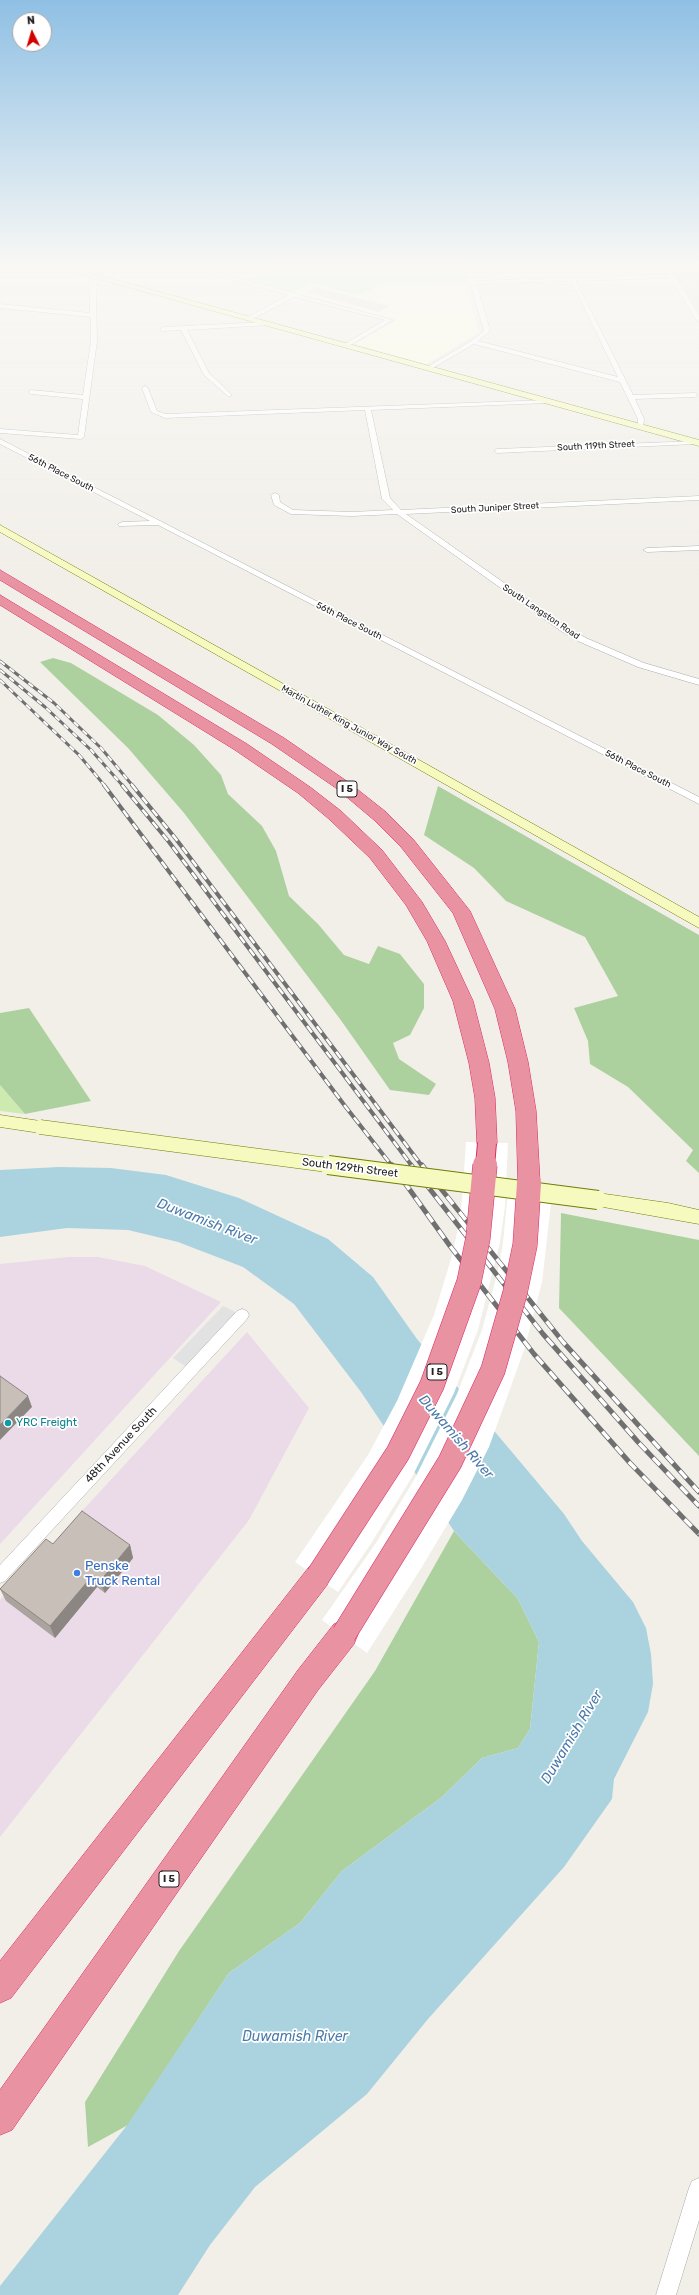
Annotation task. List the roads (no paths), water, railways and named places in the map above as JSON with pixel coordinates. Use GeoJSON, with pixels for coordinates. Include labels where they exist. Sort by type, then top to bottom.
{"type":"FeatureCollection","features":[{"type":"Feature","properties":{"kind":"highway","name":"I 5"},"geometry":{"type":"LineString","coordinates":[[0,574],[278,741],[342,785],[380,816],[408,842],[461,911],[486,963],[505,1009],[518,1062],[526,1112],[529,1183],[525,1245],[515,1293],[493,1370],[450,1462],[344,1634],[308,1680],[0,2118]]}},
{"type":"Feature","properties":{"kind":"highway","name":"I 5"},"geometry":{"type":"LineString","coordinates":[[0,599],[241,747],[279,773],[335,815],[376,854],[413,902],[436,941],[463,1001],[479,1062],[485,1098],[487,1143],[478,1238],[469,1282],[432,1385],[398,1453],[318,1576],[0,1986]]}},
{"type":"Feature","properties":{"kind":"highway"},"geometry":{"type":"LineString","coordinates":[[0,1972],[86,1876]]}},
{"type":"Feature","properties":{"kind":"highway"},"geometry":{"type":"LineString","coordinates":[[0,2121],[29,2077]]}},
{"type":"Feature","properties":{"kind":"main road"},"geometry":{"type":"LineString","coordinates":[[446,373],[641,428],[697,442]]}},
{"type":"Feature","properties":{"kind":"main road","name":"Martin Luther King Junior Way South"},"geometry":{"type":"LineString","coordinates":[[0,520],[699,910]]}},
{"type":"Feature","properties":{"kind":"main road","name":"Martin Luther King Junior Way South"},"geometry":{"type":"LineString","coordinates":[[0,528],[699,923]]}},
{"type":"Feature","properties":{"kind":"main road","name":"South 129th Street"},"geometry":{"type":"LineString","coordinates":[[0,1121],[598,1200],[668,1210],[699,1217]]}},
{"type":"Feature","properties":{"kind":"street"},"geometry":{"type":"LineString","coordinates":[[0,431],[81,437],[89,373]]}},
{"type":"Feature","properties":{"kind":"street"},"geometry":{"type":"LineString","coordinates":[[206,373],[229,395]]}},
{"type":"Feature","properties":{"kind":"street"},"geometry":{"type":"LineString","coordinates":[[594,373],[621,380]]}},
{"type":"Feature","properties":{"kind":"street"},"geometry":{"type":"LineString","coordinates":[[618,373],[631,397],[640,419],[641,428]]}},
{"type":"Feature","properties":{"kind":"street"},"geometry":{"type":"LineString","coordinates":[[145,388],[153,411],[162,415],[368,409],[547,401]]}},
{"type":"Feature","properties":{"kind":"street"},"geometry":{"type":"LineString","coordinates":[[31,392],[86,397]]}},
{"type":"Feature","properties":{"kind":"street"},"geometry":{"type":"LineString","coordinates":[[631,397],[695,395]]}},
{"type":"Feature","properties":{"kind":"street","name":"South Langston Road"},"geometry":{"type":"LineString","coordinates":[[368,409],[386,499],[399,512],[564,629],[583,640],[641,665],[677,677],[699,682]]}},
{"type":"Feature","properties":{"kind":"street","name":"56th Place South"},"geometry":{"type":"LineString","coordinates":[[0,442],[699,801]]}},
{"type":"Feature","properties":{"kind":"street","name":"South 119th Street"},"geometry":{"type":"LineString","coordinates":[[497,451],[697,442]]}},
{"type":"Feature","properties":{"kind":"street","name":"South Juniper Street"},"geometry":{"type":"LineString","coordinates":[[275,495],[277,503],[291,512],[352,514],[699,498]]}},
{"type":"Feature","properties":{"kind":"street"},"geometry":{"type":"LineString","coordinates":[[122,524],[158,523]]}},
{"type":"Feature","properties":{"kind":"street"},"geometry":{"type":"LineString","coordinates":[[647,550],[699,548]]}},
{"type":"Feature","properties":{"kind":"street","name":"48th Avenue South"},"geometry":{"type":"LineString","coordinates":[[0,1576],[242,1315]]}},
{"type":"Feature","properties":{"kind":"street"},"geometry":{"type":"LineString","coordinates":[[666,2295],[699,2188]]}},
{"type":"Feature","properties":{"kind":"water","name":"Duwamish River"},"geometry":{"type":"Polygon","coordinates":[[[59,1167],[111,1168],[166,1175],[239,1198],[328,1239],[373,1277],[417,1339],[564,1514],[582,1541],[633,1602],[646,1628],[651,1654],[653,1684],[648,1712],[614,1779],[612,1799],[564,1867],[428,2019],[367,2094],[255,2187],[210,2245],[178,2295],[0,2295],[0,2286],[128,2124],[229,1973],[300,1923],[342,1871],[442,1797],[482,1758],[518,1748],[530,1729],[539,1642],[518,1599],[454,1531],[361,1392],[294,1304],[243,1267],[178,1242],[128,1230],[67,1228],[0,1237],[0,1170],[59,1167]]]}},
{"type":"Feature","properties":{"kind":"railway"},"geometry":{"type":"LineString","coordinates":[[0,661],[54,703],[101,748],[133,786]]}},
{"type":"Feature","properties":{"kind":"railway"},"geometry":{"type":"LineString","coordinates":[[0,670],[45,707],[91,750],[123,786]]}},
{"type":"Feature","properties":{"kind":"railway"},"geometry":{"type":"LineString","coordinates":[[0,680],[79,755],[105,786]]}},
{"type":"Feature","properties":{"kind":"railway"},"geometry":{"type":"LineString","coordinates":[[104,785],[345,1106],[392,1166]]}},
{"type":"Feature","properties":{"kind":"railway"},"geometry":{"type":"LineString","coordinates":[[122,785],[169,842],[412,1166]]}},
{"type":"Feature","properties":{"kind":"railway"},"geometry":{"type":"LineString","coordinates":[[132,785],[176,839],[422,1166]]}},
{"type":"Feature","properties":{"kind":"railway"},"geometry":{"type":"LineString","coordinates":[[392,1165],[450,1246],[534,1354],[630,1463],[699,1534]]}},
{"type":"Feature","properties":{"kind":"railway"},"geometry":{"type":"LineString","coordinates":[[411,1165],[543,1334],[638,1442],[699,1506]]}},
{"type":"Feature","properties":{"kind":"railway"},"geometry":{"type":"LineString","coordinates":[[422,1165],[563,1342],[699,1492]]}},
{"type":"Feature","properties":{"kind":"place","name":"YRC Freight"},"geometry":{"type":"Point","coordinates":[8,1423]}},
{"type":"Feature","properties":{"kind":"place","name":"Penske Truck Rental"},"geometry":{"type":"Point","coordinates":[77,1573]}}]}
